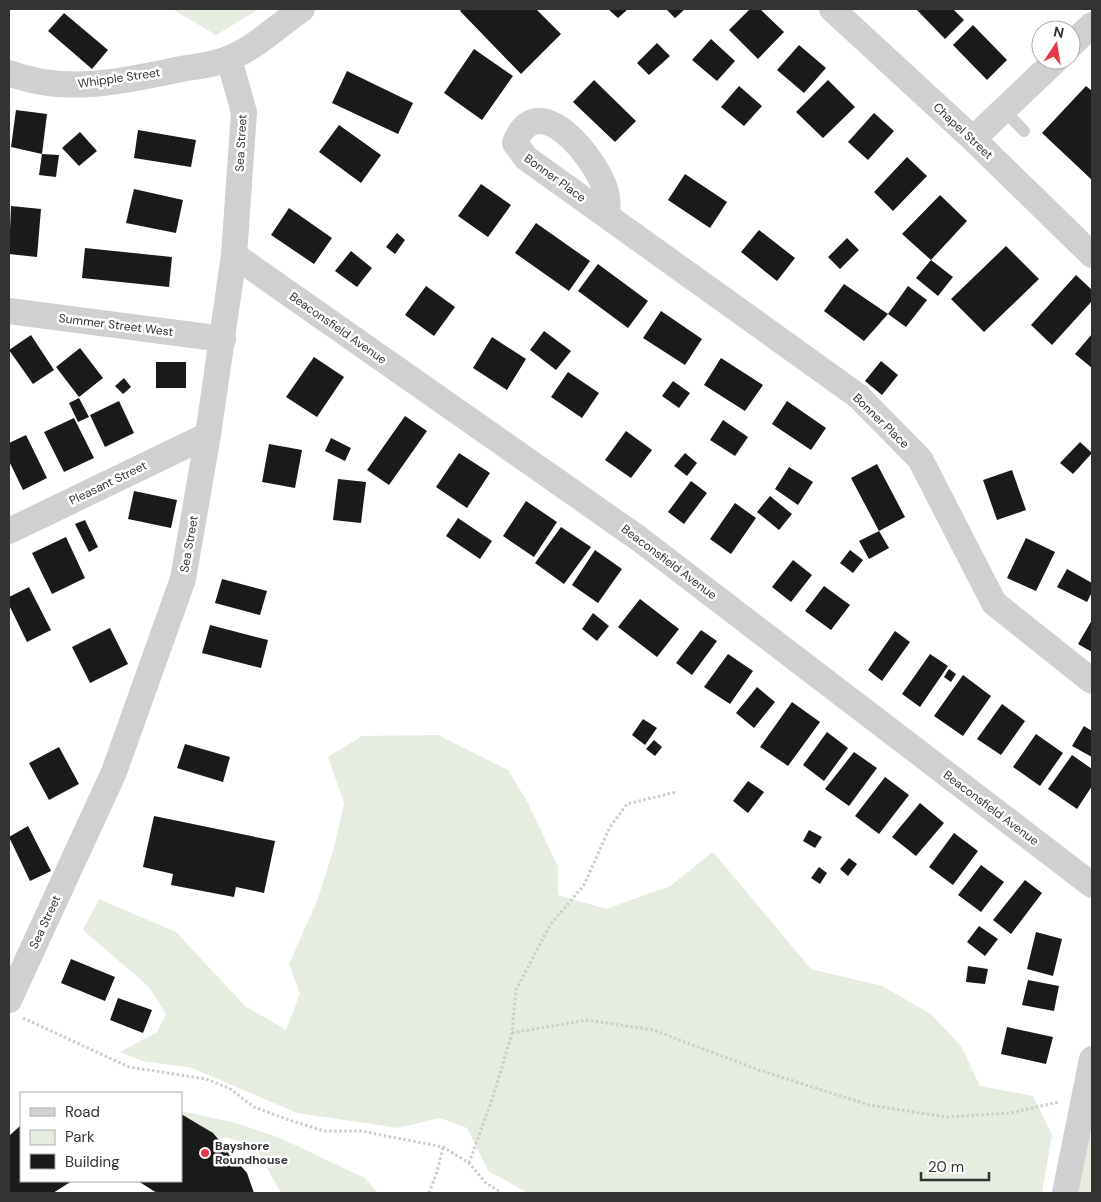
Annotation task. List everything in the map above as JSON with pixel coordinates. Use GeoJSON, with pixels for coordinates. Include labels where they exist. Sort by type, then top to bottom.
{"type":"FeatureCollection","features":[{"type":"Feature","properties":{"kind":"street"},"geometry":{"type":"LineString","coordinates":[[229,59],[302,9]]}},
{"type":"Feature","properties":{"kind":"street","name":"Chapel Street"},"geometry":{"type":"LineString","coordinates":[[832,9],[973,139],[1092,255]]}},
{"type":"Feature","properties":{"kind":"street"},"geometry":{"type":"LineString","coordinates":[[1081,35],[1092,25]]}},
{"type":"Feature","properties":{"kind":"street","name":"Whipple Street"},"geometry":{"type":"LineString","coordinates":[[9,73],[28,81],[55,85],[88,85],[131,79],[229,59]]}},
{"type":"Feature","properties":{"kind":"street","name":"Sea Street"},"geometry":{"type":"LineString","coordinates":[[13,1007],[114,772],[183,578],[223,339],[234,255],[244,112],[229,59]]}},
{"type":"Feature","properties":{"kind":"street"},"geometry":{"type":"LineString","coordinates":[[973,139],[1046,70]]}},
{"type":"Feature","properties":{"kind":"street","name":"Bonner Place"},"geometry":{"type":"LineString","coordinates":[[607,216],[858,396],[920,459],[994,603],[1092,680]]}},
{"type":"Feature","properties":{"kind":"street","name":"Beaconsfield Avenue"},"geometry":{"type":"LineString","coordinates":[[234,255],[638,538],[1092,885]]}},
{"type":"Feature","properties":{"kind":"street","name":"Summer Street West"},"geometry":{"type":"LineString","coordinates":[[9,311],[223,339]]}},
{"type":"Feature","properties":{"kind":"street","name":"Pleasant Street"},"geometry":{"type":"LineString","coordinates":[[9,531],[208,434]]}},
{"type":"Feature","properties":{"kind":"street"},"geometry":{"type":"LineString","coordinates":[[1065,1193],[1092,1059]]}},
{"type":"Feature","properties":{"kind":"lane"},"geometry":{"type":"LineString","coordinates":[[1004,110],[1024,131]]}},
{"type":"Feature","properties":{"kind":"path"},"geometry":{"type":"LineString","coordinates":[[469,1163],[493,1097],[512,1033],[516,990],[550,925],[584,885],[610,827],[627,804],[676,792]]}},
{"type":"Feature","properties":{"kind":"path"},"geometry":{"type":"LineString","coordinates":[[13,1007],[129,1066],[206,1078],[229,1088],[254,1106],[289,1120],[324,1131],[361,1131],[443,1147],[469,1163],[486,1183],[502,1193]]}},
{"type":"Feature","properties":{"kind":"path"},"geometry":{"type":"LineString","coordinates":[[512,1033],[587,1020],[653,1030],[759,1070],[869,1105],[947,1117],[1010,1112],[1084,1097]]}},
{"type":"Feature","properties":{"kind":"path"},"geometry":{"type":"LineString","coordinates":[[429,1193],[437,1172],[443,1147]]}},
{"type":"Feature","properties":{"kind":"green space"},"geometry":{"type":"Polygon","coordinates":[[[172,9],[254,9],[256,11],[216,35],[172,9]]]}},
{"type":"Feature","properties":{"kind":"green space"},"geometry":{"type":"Polygon","coordinates":[[[438,735],[508,770],[528,803],[558,867],[558,895],[606,909],[670,886],[713,852],[811,969],[882,986],[931,1014],[961,1046],[980,1086],[1033,1096],[1052,1135],[1042,1193],[528,1193],[488,1171],[467,1128],[440,1118],[398,1128],[297,1113],[192,1068],[143,1061],[120,1052],[157,1032],[166,1014],[149,987],[83,930],[99,899],[176,932],[245,1006],[286,1030],[300,994],[289,964],[317,901],[334,848],[344,803],[328,757],[362,736],[438,735]]]}},
{"type":"Feature","properties":{"kind":"green space"},"geometry":{"type":"Polygon","coordinates":[[[1092,1076],[1092,1193],[1065,1193],[1092,1076]]]}},
{"type":"Feature","properties":{"kind":"green space"},"geometry":{"type":"Polygon","coordinates":[[[182,1111],[236,1123],[280,1138],[365,1178],[378,1193],[281,1193],[256,1148],[227,1137],[182,1154],[182,1111]]]}},
{"type":"Feature","properties":{"kind":"building"},"geometry":{"type":"Polygon","coordinates":[[[462,9],[536,9],[561,34],[521,74],[460,11],[462,9]]]}},
{"type":"Feature","properties":{"kind":"building"},"geometry":{"type":"Polygon","coordinates":[[[608,9],[628,9],[618,18],[608,9]]]}},
{"type":"Feature","properties":{"kind":"building"},"geometry":{"type":"Polygon","coordinates":[[[666,9],[685,9],[675,18],[666,9]]]}},
{"type":"Feature","properties":{"kind":"building"},"geometry":{"type":"Polygon","coordinates":[[[750,9],[760,9],[784,32],[758,59],[729,30],[750,9]]]}},
{"type":"Feature","properties":{"kind":"building"},"geometry":{"type":"Polygon","coordinates":[[[916,9],[953,9],[964,20],[945,39],[916,9]]]}},
{"type":"Feature","properties":{"kind":"building"},"geometry":{"type":"Polygon","coordinates":[[[64,13],[108,50],[92,69],[48,31],[64,13]]]}},
{"type":"Feature","properties":{"kind":"building"},"geometry":{"type":"Polygon","coordinates":[[[973,25],[1007,60],[987,80],[953,45],[973,25]]]}},
{"type":"Feature","properties":{"kind":"building"},"geometry":{"type":"Polygon","coordinates":[[[711,39],[735,61],[717,81],[692,60],[711,39]]]}},
{"type":"Feature","properties":{"kind":"building"},"geometry":{"type":"Polygon","coordinates":[[[657,43],[670,56],[649,75],[637,63],[657,43]]]}},
{"type":"Feature","properties":{"kind":"building"},"geometry":{"type":"Polygon","coordinates":[[[799,45],[826,68],[804,93],[777,70],[799,45]]]}},
{"type":"Feature","properties":{"kind":"building"},"geometry":{"type":"Polygon","coordinates":[[[474,49],[513,76],[482,120],[444,93],[474,49]]]}},
{"type":"Feature","properties":{"kind":"building"},"geometry":{"type":"Polygon","coordinates":[[[347,71],[413,103],[398,134],[332,103],[347,71]]]}},
{"type":"Feature","properties":{"kind":"building"},"geometry":{"type":"Polygon","coordinates":[[[594,80],[636,121],[615,142],[573,102],[594,80]]]}},
{"type":"Feature","properties":{"kind":"building"},"geometry":{"type":"Polygon","coordinates":[[[828,80],[855,107],[823,138],[796,112],[828,80]]]}},
{"type":"Feature","properties":{"kind":"building"},"geometry":{"type":"Polygon","coordinates":[[[739,86],[762,106],[744,126],[721,107],[739,86]]]}},
{"type":"Feature","properties":{"kind":"building"},"geometry":{"type":"Polygon","coordinates":[[[1086,86],[1092,91],[1092,180],[1042,133],[1086,86]]]}},
{"type":"Feature","properties":{"kind":"building"},"geometry":{"type":"Polygon","coordinates":[[[16,110],[47,114],[42,154],[11,147],[16,110]]]}},
{"type":"Feature","properties":{"kind":"building"},"geometry":{"type":"Polygon","coordinates":[[[874,113],[894,131],[868,160],[848,142],[874,113]]]}},
{"type":"Feature","properties":{"kind":"building"},"geometry":{"type":"Polygon","coordinates":[[[339,125],[381,155],[361,183],[319,152],[339,125]]]}},
{"type":"Feature","properties":{"kind":"building"},"geometry":{"type":"Polygon","coordinates":[[[138,130],[196,140],[191,167],[134,158],[138,130]]]}},
{"type":"Feature","properties":{"kind":"building"},"geometry":{"type":"Polygon","coordinates":[[[80,132],[97,151],[79,166],[62,148],[80,132]]]}},
{"type":"Feature","properties":{"kind":"building"},"geometry":{"type":"Polygon","coordinates":[[[42,154],[59,155],[56,177],[39,175],[42,154]]]}},
{"type":"Feature","properties":{"kind":"building"},"geometry":{"type":"Polygon","coordinates":[[[907,157],[927,176],[893,211],[874,192],[907,157]]]}},
{"type":"Feature","properties":{"kind":"building"},"geometry":{"type":"Polygon","coordinates":[[[685,174],[727,202],[710,228],[668,200],[685,174]]]}},
{"type":"Feature","properties":{"kind":"building"},"geometry":{"type":"Polygon","coordinates":[[[481,184],[511,205],[488,237],[458,216],[481,184]]]}},
{"type":"Feature","properties":{"kind":"building"},"geometry":{"type":"Polygon","coordinates":[[[134,189],[183,200],[176,233],[126,223],[134,189]]]}},
{"type":"Feature","properties":{"kind":"building"},"geometry":{"type":"Polygon","coordinates":[[[940,195],[967,221],[931,260],[902,234],[940,195]]]}},
{"type":"Feature","properties":{"kind":"building"},"geometry":{"type":"Polygon","coordinates":[[[11,206],[41,209],[37,257],[9,254],[11,206]]]}},
{"type":"Feature","properties":{"kind":"building"},"geometry":{"type":"Polygon","coordinates":[[[289,208],[332,238],[314,264],[271,235],[289,208]]]}},
{"type":"Feature","properties":{"kind":"building"},"geometry":{"type":"Polygon","coordinates":[[[536,223],[590,261],[569,291],[515,253],[536,223]]]}},
{"type":"Feature","properties":{"kind":"building"},"geometry":{"type":"Polygon","coordinates":[[[759,230],[795,258],[777,281],[741,252],[759,230]]]}},
{"type":"Feature","properties":{"kind":"building"},"geometry":{"type":"Polygon","coordinates":[[[397,233],[405,240],[395,254],[386,247],[397,233]]]}},
{"type":"Feature","properties":{"kind":"building"},"geometry":{"type":"Polygon","coordinates":[[[847,238],[859,250],[840,269],[828,257],[847,238]]]}},
{"type":"Feature","properties":{"kind":"building"},"geometry":{"type":"Polygon","coordinates":[[[1006,246],[1039,279],[984,332],[951,299],[1006,246]]]}},
{"type":"Feature","properties":{"kind":"building"},"geometry":{"type":"Polygon","coordinates":[[[85,248],[172,257],[169,287],[82,278],[85,248]]]}},
{"type":"Feature","properties":{"kind":"building"},"geometry":{"type":"Polygon","coordinates":[[[351,251],[372,268],[357,287],[335,271],[351,251]]]}},
{"type":"Feature","properties":{"kind":"building"},"geometry":{"type":"Polygon","coordinates":[[[931,260],[953,277],[938,296],[916,278],[931,260]]]}},
{"type":"Feature","properties":{"kind":"building"},"geometry":{"type":"Polygon","coordinates":[[[598,264],[648,301],[628,328],[578,291],[598,264]]]}},
{"type":"Feature","properties":{"kind":"building"},"geometry":{"type":"Polygon","coordinates":[[[1076,275],[1092,290],[1092,301],[1052,345],[1031,325],[1076,275]]]}},
{"type":"Feature","properties":{"kind":"building"},"geometry":{"type":"Polygon","coordinates":[[[844,284],[888,314],[864,341],[824,311],[844,284]]]}},
{"type":"Feature","properties":{"kind":"building"},"geometry":{"type":"Polygon","coordinates":[[[426,286],[455,307],[434,336],[405,315],[426,286]]]}},
{"type":"Feature","properties":{"kind":"building"},"geometry":{"type":"Polygon","coordinates":[[[908,286],[927,300],[906,327],[888,314],[908,286]]]}},
{"type":"Feature","properties":{"kind":"building"},"geometry":{"type":"Polygon","coordinates":[[[661,311],[702,339],[685,365],[643,338],[661,311]]]}},
{"type":"Feature","properties":{"kind":"building"},"geometry":{"type":"Polygon","coordinates":[[[544,331],[571,351],[556,370],[530,350],[544,331]]]}},
{"type":"Feature","properties":{"kind":"building"},"geometry":{"type":"Polygon","coordinates":[[[1092,334],[1092,368],[1075,354],[1092,334]]]}},
{"type":"Feature","properties":{"kind":"building"},"geometry":{"type":"Polygon","coordinates":[[[31,335],[54,370],[33,384],[9,350],[31,335]]]}},
{"type":"Feature","properties":{"kind":"building"},"geometry":{"type":"Polygon","coordinates":[[[492,337],[526,359],[507,390],[473,368],[492,337]]]}},
{"type":"Feature","properties":{"kind":"building"},"geometry":{"type":"Polygon","coordinates":[[[80,348],[103,378],[79,397],[56,367],[80,348]]]}},
{"type":"Feature","properties":{"kind":"building"},"geometry":{"type":"Polygon","coordinates":[[[314,357],[344,377],[317,417],[286,397],[314,357]]]}},
{"type":"Feature","properties":{"kind":"building"},"geometry":{"type":"Polygon","coordinates":[[[721,358],[763,385],[745,411],[704,385],[721,358]]]}},
{"type":"Feature","properties":{"kind":"building"},"geometry":{"type":"Polygon","coordinates":[[[881,361],[898,375],[882,395],[865,381],[881,361]]]}},
{"type":"Feature","properties":{"kind":"building"},"geometry":{"type":"Polygon","coordinates":[[[156,362],[186,362],[186,388],[156,388],[156,362]]]}},
{"type":"Feature","properties":{"kind":"building"},"geometry":{"type":"Polygon","coordinates":[[[568,372],[599,393],[582,418],[551,397],[568,372]]]}},
{"type":"Feature","properties":{"kind":"building"},"geometry":{"type":"Polygon","coordinates":[[[124,378],[131,387],[123,394],[115,386],[124,378]]]}},
{"type":"Feature","properties":{"kind":"building"},"geometry":{"type":"Polygon","coordinates":[[[673,381],[690,393],[679,408],[662,396],[673,381]]]}},
{"type":"Feature","properties":{"kind":"building"},"geometry":{"type":"Polygon","coordinates":[[[79,398],[89,417],[78,422],[69,403],[79,398]]]}},
{"type":"Feature","properties":{"kind":"building"},"geometry":{"type":"Polygon","coordinates":[[[119,401],[134,433],[105,447],[90,415],[119,401]]]}},
{"type":"Feature","properties":{"kind":"building"},"geometry":{"type":"Polygon","coordinates":[[[787,401],[826,428],[811,450],[772,424],[787,401]]]}},
{"type":"Feature","properties":{"kind":"building"},"geometry":{"type":"Polygon","coordinates":[[[405,416],[427,431],[389,485],[367,470],[405,416]]]}},
{"type":"Feature","properties":{"kind":"building"},"geometry":{"type":"Polygon","coordinates":[[[74,418],[94,458],[64,472],[44,432],[74,418]]]}},
{"type":"Feature","properties":{"kind":"building"},"geometry":{"type":"Polygon","coordinates":[[[723,420],[748,437],[735,456],[710,440],[723,420]]]}},
{"type":"Feature","properties":{"kind":"building"},"geometry":{"type":"Polygon","coordinates":[[[626,431],[652,450],[631,478],[605,460],[626,431]]]}},
{"type":"Feature","properties":{"kind":"building"},"geometry":{"type":"Polygon","coordinates":[[[26,435],[47,478],[23,490],[9,461],[9,443],[26,435]]]}},
{"type":"Feature","properties":{"kind":"building"},"geometry":{"type":"Polygon","coordinates":[[[331,438],[351,448],[345,461],[325,451],[331,438]]]}},
{"type":"Feature","properties":{"kind":"building"},"geometry":{"type":"Polygon","coordinates":[[[1080,442],[1092,453],[1073,474],[1060,463],[1080,442]]]}},
{"type":"Feature","properties":{"kind":"building"},"geometry":{"type":"Polygon","coordinates":[[[269,444],[302,450],[295,488],[262,482],[269,444]]]}},
{"type":"Feature","properties":{"kind":"building"},"geometry":{"type":"Polygon","coordinates":[[[459,453],[490,473],[467,508],[436,487],[459,453]]]}},
{"type":"Feature","properties":{"kind":"building"},"geometry":{"type":"Polygon","coordinates":[[[685,453],[697,463],[687,476],[674,466],[685,453]]]}},
{"type":"Feature","properties":{"kind":"building"},"geometry":{"type":"Polygon","coordinates":[[[877,464],[905,517],[879,531],[851,478],[877,464]]]}},
{"type":"Feature","properties":{"kind":"building"},"geometry":{"type":"Polygon","coordinates":[[[789,467],[813,482],[798,505],[775,489],[789,467]]]}},
{"type":"Feature","properties":{"kind":"building"},"geometry":{"type":"Polygon","coordinates":[[[1012,470],[1026,510],[997,520],[983,480],[1012,470]]]}},
{"type":"Feature","properties":{"kind":"building"},"geometry":{"type":"Polygon","coordinates":[[[338,479],[366,482],[361,523],[333,520],[338,479]]]}},
{"type":"Feature","properties":{"kind":"building"},"geometry":{"type":"Polygon","coordinates":[[[691,481],[707,493],[684,524],[668,512],[691,481]]]}},
{"type":"Feature","properties":{"kind":"building"},"geometry":{"type":"Polygon","coordinates":[[[134,491],[177,500],[171,528],[128,519],[134,491]]]}},
{"type":"Feature","properties":{"kind":"building"},"geometry":{"type":"Polygon","coordinates":[[[770,496],[792,514],[779,530],[757,512],[770,496]]]}},
{"type":"Feature","properties":{"kind":"building"},"geometry":{"type":"Polygon","coordinates":[[[526,501],[557,522],[534,557],[503,536],[526,501]]]}},
{"type":"Feature","properties":{"kind":"building"},"geometry":{"type":"Polygon","coordinates":[[[735,503],[756,518],[731,554],[710,539],[735,503]]]}},
{"type":"Feature","properties":{"kind":"building"},"geometry":{"type":"Polygon","coordinates":[[[458,518],[492,541],[480,559],[446,536],[458,518]]]}},
{"type":"Feature","properties":{"kind":"building"},"geometry":{"type":"Polygon","coordinates":[[[85,520],[98,547],[89,552],[75,524],[85,520]]]}},
{"type":"Feature","properties":{"kind":"building"},"geometry":{"type":"Polygon","coordinates":[[[561,527],[591,547],[564,584],[535,563],[561,527]]]}},
{"type":"Feature","properties":{"kind":"building"},"geometry":{"type":"Polygon","coordinates":[[[879,531],[889,548],[869,559],[859,541],[879,531]]]}},
{"type":"Feature","properties":{"kind":"building"},"geometry":{"type":"Polygon","coordinates":[[[66,537],[85,578],[52,594],[32,553],[66,537]]]}},
{"type":"Feature","properties":{"kind":"building"},"geometry":{"type":"Polygon","coordinates":[[[1026,538],[1055,552],[1036,591],[1007,578],[1026,538]]]}},
{"type":"Feature","properties":{"kind":"building"},"geometry":{"type":"Polygon","coordinates":[[[595,550],[622,569],[598,603],[572,585],[595,550]]]}},
{"type":"Feature","properties":{"kind":"building"},"geometry":{"type":"Polygon","coordinates":[[[850,550],[863,560],[853,573],[840,563],[850,550]]]}},
{"type":"Feature","properties":{"kind":"building"},"geometry":{"type":"Polygon","coordinates":[[[793,560],[812,575],[791,602],[772,587],[793,560]]]}},
{"type":"Feature","properties":{"kind":"building"},"geometry":{"type":"Polygon","coordinates":[[[1067,569],[1092,583],[1092,592],[1087,602],[1057,587],[1067,569]]]}},
{"type":"Feature","properties":{"kind":"building"},"geometry":{"type":"Polygon","coordinates":[[[222,579],[267,591],[260,615],[215,603],[222,579]]]}},
{"type":"Feature","properties":{"kind":"building"},"geometry":{"type":"Polygon","coordinates":[[[824,586],[850,605],[831,630],[805,611],[824,586]]]}},
{"type":"Feature","properties":{"kind":"building"},"geometry":{"type":"Polygon","coordinates":[[[29,587],[51,630],[27,642],[9,605],[9,597],[29,587]]]}},
{"type":"Feature","properties":{"kind":"building"},"geometry":{"type":"Polygon","coordinates":[[[640,599],[679,629],[657,657],[618,627],[640,599]]]}},
{"type":"Feature","properties":{"kind":"building"},"geometry":{"type":"Polygon","coordinates":[[[593,613],[609,626],[597,641],[582,629],[593,613]]]}},
{"type":"Feature","properties":{"kind":"building"},"geometry":{"type":"Polygon","coordinates":[[[1092,620],[1092,652],[1078,644],[1092,620]]]}},
{"type":"Feature","properties":{"kind":"building"},"geometry":{"type":"Polygon","coordinates":[[[210,625],[268,640],[261,668],[202,653],[210,625]]]}},
{"type":"Feature","properties":{"kind":"building"},"geometry":{"type":"Polygon","coordinates":[[[110,628],[128,664],[90,683],[72,647],[110,628]]]}},
{"type":"Feature","properties":{"kind":"building"},"geometry":{"type":"Polygon","coordinates":[[[701,630],[717,641],[692,675],[676,663],[701,630]]]}},
{"type":"Feature","properties":{"kind":"building"},"geometry":{"type":"Polygon","coordinates":[[[895,631],[910,642],[882,681],[868,670],[895,631]]]}},
{"type":"Feature","properties":{"kind":"building"},"geometry":{"type":"Polygon","coordinates":[[[728,654],[753,671],[730,704],[704,687],[728,654]]]}},
{"type":"Feature","properties":{"kind":"building"},"geometry":{"type":"Polygon","coordinates":[[[930,654],[948,666],[920,707],[902,694],[930,654]]]}},
{"type":"Feature","properties":{"kind":"building"},"geometry":{"type":"Polygon","coordinates":[[[949,669],[956,674],[951,682],[944,677],[949,669]]]}},
{"type":"Feature","properties":{"kind":"building"},"geometry":{"type":"Polygon","coordinates":[[[963,675],[991,696],[963,736],[934,716],[963,675]]]}},
{"type":"Feature","properties":{"kind":"building"},"geometry":{"type":"Polygon","coordinates":[[[757,687],[775,702],[754,728],[736,713],[757,687]]]}},
{"type":"Feature","properties":{"kind":"building"},"geometry":{"type":"Polygon","coordinates":[[[792,702],[820,722],[788,766],[760,747],[792,702]]]}},
{"type":"Feature","properties":{"kind":"building"},"geometry":{"type":"Polygon","coordinates":[[[1002,704],[1025,721],[1001,755],[977,739],[1002,704]]]}},
{"type":"Feature","properties":{"kind":"building"},"geometry":{"type":"Polygon","coordinates":[[[643,719],[657,728],[645,745],[632,735],[643,719]]]}},
{"type":"Feature","properties":{"kind":"building"},"geometry":{"type":"Polygon","coordinates":[[[1084,726],[1092,731],[1092,757],[1072,746],[1084,726]]]}},
{"type":"Feature","properties":{"kind":"building"},"geometry":{"type":"Polygon","coordinates":[[[827,732],[848,748],[824,781],[803,765],[827,732]]]}},
{"type":"Feature","properties":{"kind":"building"},"geometry":{"type":"Polygon","coordinates":[[[1036,734],[1063,753],[1040,786],[1013,767],[1036,734]]]}},
{"type":"Feature","properties":{"kind":"building"},"geometry":{"type":"Polygon","coordinates":[[[654,740],[662,747],[655,756],[646,749],[654,740]]]}},
{"type":"Feature","properties":{"kind":"building"},"geometry":{"type":"Polygon","coordinates":[[[185,744],[230,757],[223,782],[177,768],[185,744]]]}},
{"type":"Feature","properties":{"kind":"building"},"geometry":{"type":"Polygon","coordinates":[[[59,747],[79,784],[49,800],[29,763],[59,747]]]}},
{"type":"Feature","properties":{"kind":"building"},"geometry":{"type":"Polygon","coordinates":[[[854,752],[877,768],[849,806],[825,789],[854,752]]]}},
{"type":"Feature","properties":{"kind":"building"},"geometry":{"type":"Polygon","coordinates":[[[1072,755],[1092,769],[1092,786],[1077,809],[1048,789],[1072,755]]]}},
{"type":"Feature","properties":{"kind":"building"},"geometry":{"type":"Polygon","coordinates":[[[885,777],[909,795],[879,834],[855,816],[885,777]]]}},
{"type":"Feature","properties":{"kind":"building"},"geometry":{"type":"Polygon","coordinates":[[[748,781],[764,792],[748,813],[733,801],[748,781]]]}},
{"type":"Feature","properties":{"kind":"building"},"geometry":{"type":"Polygon","coordinates":[[[920,803],[944,823],[916,856],[892,837],[920,803]]]}},
{"type":"Feature","properties":{"kind":"building"},"geometry":{"type":"Polygon","coordinates":[[[154,816],[275,841],[264,893],[236,887],[234,897],[171,885],[173,874],[143,867],[154,816]]]}},
{"type":"Feature","properties":{"kind":"building"},"geometry":{"type":"Polygon","coordinates":[[[28,826],[51,871],[30,881],[9,837],[28,826]]]}},
{"type":"Feature","properties":{"kind":"building"},"geometry":{"type":"Polygon","coordinates":[[[809,830],[822,837],[815,848],[803,841],[809,830]]]}},
{"type":"Feature","properties":{"kind":"building"},"geometry":{"type":"Polygon","coordinates":[[[954,833],[978,851],[953,885],[929,867],[954,833]]]}},
{"type":"Feature","properties":{"kind":"building"},"geometry":{"type":"Polygon","coordinates":[[[849,858],[857,864],[848,876],[840,869],[849,858]]]}},
{"type":"Feature","properties":{"kind":"building"},"geometry":{"type":"Polygon","coordinates":[[[981,865],[1004,882],[981,912],[958,895],[981,865]]]}},
{"type":"Feature","properties":{"kind":"building"},"geometry":{"type":"Polygon","coordinates":[[[819,867],[827,873],[820,884],[811,878],[819,867]]]}},
{"type":"Feature","properties":{"kind":"building"},"geometry":{"type":"Polygon","coordinates":[[[1025,880],[1042,893],[1011,934],[993,920],[1025,880]]]}},
{"type":"Feature","properties":{"kind":"building"},"geometry":{"type":"Polygon","coordinates":[[[979,926],[998,939],[985,956],[967,942],[979,926]]]}},
{"type":"Feature","properties":{"kind":"building"},"geometry":{"type":"Polygon","coordinates":[[[1036,932],[1062,939],[1053,976],[1027,969],[1036,932]]]}},
{"type":"Feature","properties":{"kind":"building"},"geometry":{"type":"Polygon","coordinates":[[[71,959],[115,977],[105,1001],[61,983],[71,959]]]}},
{"type":"Feature","properties":{"kind":"building"},"geometry":{"type":"Polygon","coordinates":[[[968,966],[988,969],[985,984],[966,982],[968,966]]]}},
{"type":"Feature","properties":{"kind":"building"},"geometry":{"type":"Polygon","coordinates":[[[1028,980],[1059,986],[1054,1011],[1022,1005],[1028,980]]]}},
{"type":"Feature","properties":{"kind":"building"},"geometry":{"type":"Polygon","coordinates":[[[118,998],[152,1010],[143,1033],[110,1020],[118,998]]]}},
{"type":"Feature","properties":{"kind":"building"},"geometry":{"type":"Polygon","coordinates":[[[1007,1027],[1053,1037],[1046,1064],[1001,1054],[1007,1027]]]}},
{"type":"Feature","properties":{"kind":"building","name":"Bayshore Roundhouse"},"geometry":{"type":"Polygon","coordinates":[[[182,1115],[213,1133],[247,1173],[254,1193],[157,1193],[140,1182],[182,1182],[182,1115]]]}},
{"type":"Feature","properties":{"kind":"building"},"geometry":{"type":"Polygon","coordinates":[[[20,1126],[20,1182],[70,1182],[53,1193],[9,1193],[9,1136],[20,1126]]]}},
{"type":"Feature","properties":{"kind":"place","name":"Bayshore Roundhouse"},"geometry":{"type":"Point","coordinates":[205,1153]}}]}
